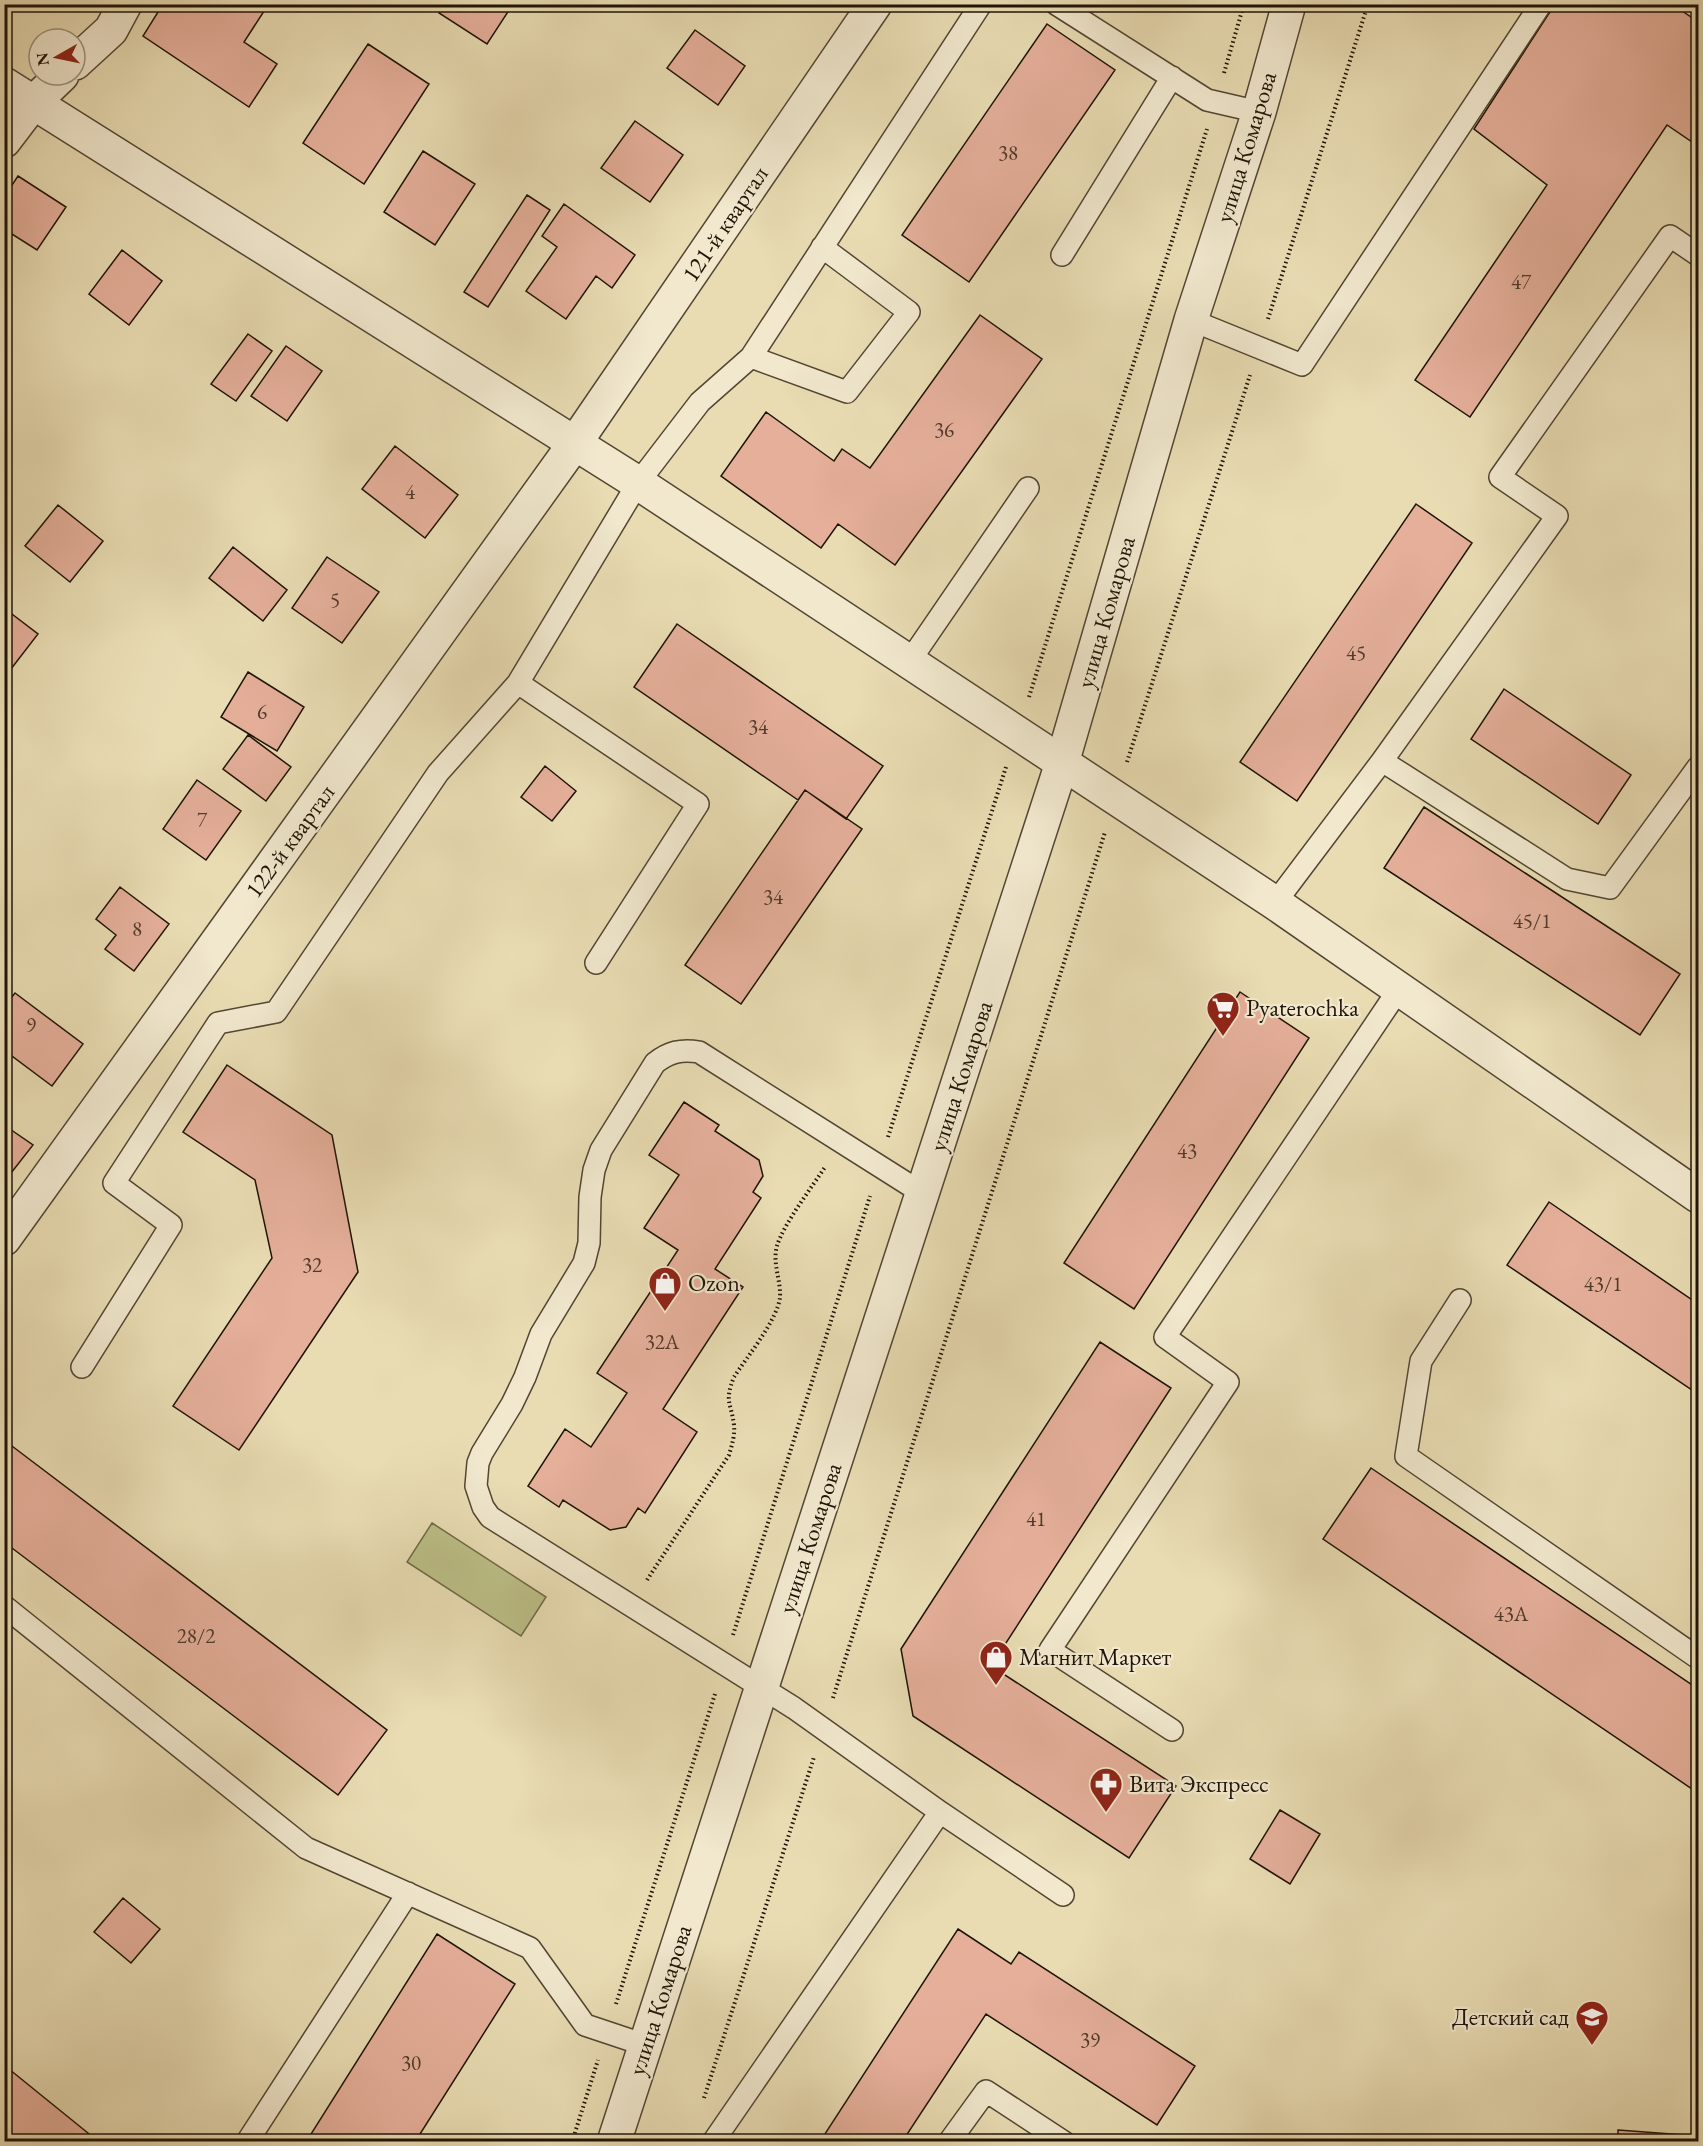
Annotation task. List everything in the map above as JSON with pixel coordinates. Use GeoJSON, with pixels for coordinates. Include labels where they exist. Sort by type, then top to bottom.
{"type":"FeatureCollection","features":[{"type":"Feature","properties":{"kind":"street"},"geometry":{"type":"LineString","coordinates":[[87,52],[111,30],[125,4]]}},
{"type":"Feature","properties":{"kind":"street","name":"121-й квартал"},"geometry":{"type":"LineString","coordinates":[[575,443],[875,4]]}},
{"type":"Feature","properties":{"kind":"street","name":"улица Комарова"},"geometry":{"type":"LineString","coordinates":[[614,2142],[1062,763],[1191,320],[1258,112],[1289,4]]}},
{"type":"Feature","properties":{"kind":"street"},"geometry":{"type":"LineString","coordinates":[[4,84],[638,483],[1275,903],[1698,1196]]}},
{"type":"Feature","properties":{"kind":"street"},"geometry":{"type":"LineString","coordinates":[[4,141],[33,103],[50,87]]}},
{"type":"Feature","properties":{"kind":"street","name":"122-й квартал"},"geometry":{"type":"LineString","coordinates":[[4,1239],[575,443]]}},
{"type":"Feature","properties":{"kind":"lane"},"geometry":{"type":"LineString","coordinates":[[82,1367],[171,1225],[114,1183],[218,1023],[276,1012],[438,772],[518,683],[638,483],[700,402],[751,357],[981,4]]}},
{"type":"Feature","properties":{"kind":"lane"},"geometry":{"type":"LineString","coordinates":[[1056,4],[1208,100],[1258,112]]}},
{"type":"Feature","properties":{"kind":"lane"},"geometry":{"type":"LineString","coordinates":[[1191,320],[1302,365],[1541,4]]}},
{"type":"Feature","properties":{"kind":"lane"},"geometry":{"type":"LineString","coordinates":[[1062,255],[1172,77]]}},
{"type":"Feature","properties":{"kind":"lane"},"geometry":{"type":"LineString","coordinates":[[1275,903],[1382,761],[1557,516],[1500,477],[1670,236],[1698,255]]}},
{"type":"Feature","properties":{"kind":"lane"},"geometry":{"type":"LineString","coordinates":[[751,357],[847,392],[909,312],[822,247]]}},
{"type":"Feature","properties":{"kind":"lane"},"geometry":{"type":"LineString","coordinates":[[909,662],[1028,488]]}},
{"type":"Feature","properties":{"kind":"lane"},"geometry":{"type":"LineString","coordinates":[[518,683],[698,804],[596,963]]}},
{"type":"Feature","properties":{"kind":"lane"},"geometry":{"type":"LineString","coordinates":[[1382,761],[1567,879],[1610,888],[1698,767]]}},
{"type":"Feature","properties":{"kind":"lane"},"geometry":{"type":"LineString","coordinates":[[1172,1730],[1050,1650],[1228,1382],[1165,1337],[1399,989]]}},
{"type":"Feature","properties":{"kind":"lane"},"geometry":{"type":"LineString","coordinates":[[922,1193],[699,1053],[685,1050],[664,1056],[655,1063],[601,1150],[591,1183],[589,1243],[584,1263],[541,1334],[512,1404],[482,1453],[475,1477],[476,1486],[483,1507],[490,1516],[823,1729],[1063,1895]]}},
{"type":"Feature","properties":{"kind":"lane"},"geometry":{"type":"LineString","coordinates":[[1460,1300],[1421,1361],[1406,1456],[1698,1658]]}},
{"type":"Feature","properties":{"kind":"lane"},"geometry":{"type":"LineString","coordinates":[[4,1606],[306,1848],[530,1948],[585,2025],[645,2045]]}},
{"type":"Feature","properties":{"kind":"lane"},"geometry":{"type":"LineString","coordinates":[[713,2142],[940,1812]]}},
{"type":"Feature","properties":{"kind":"lane"},"geometry":{"type":"LineString","coordinates":[[247,2142],[408,1893]]}},
{"type":"Feature","properties":{"kind":"lane"},"geometry":{"type":"LineString","coordinates":[[949,2142],[986,2091],[1064,2142]]}},
{"type":"Feature","properties":{"kind":"path"},"geometry":{"type":"LineString","coordinates":[[572,2142],[1216,102],[1244,4]]}},
{"type":"Feature","properties":{"kind":"path"},"geometry":{"type":"LineString","coordinates":[[701,2108],[1368,4]]}},
{"type":"Feature","properties":{"kind":"path"},"geometry":{"type":"LineString","coordinates":[[630,1605],[729,1455],[734,1436],[734,1424],[729,1408],[730,1388],[734,1377],[774,1316],[780,1298],[780,1281],[775,1257],[777,1246],[782,1234],[841,1142]]}},
{"type":"Feature","properties":{"kind":"green space"},"geometry":{"type":"Polygon","coordinates":[[[432,1523],[546,1597],[521,1636],[407,1562],[432,1523]]]}},
{"type":"Feature","properties":{"kind":"building"},"geometry":{"type":"Polygon","coordinates":[[[163,4],[268,5],[244,42],[277,64],[249,107],[143,36],[163,4]]]}},
{"type":"Feature","properties":{"kind":"building"},"geometry":{"type":"Polygon","coordinates":[[[444,4],[513,4],[487,44],[439,13],[444,4]]]}},
{"type":"Feature","properties":{"kind":"building"},"geometry":{"type":"Polygon","coordinates":[[[1555,4],[1672,4],[1698,22],[1698,146],[1667,125],[1470,417],[1415,380],[1547,185],[1474,129],[1555,4]]]}},
{"type":"Feature","properties":{"kind":"building"},"geometry":{"type":"Polygon","coordinates":[[[1047,24],[1115,70],[969,282],[902,235],[1047,24]]]}},
{"type":"Feature","properties":{"kind":"building"},"geometry":{"type":"Polygon","coordinates":[[[695,30],[745,66],[718,105],[667,68],[695,30]]]}},
{"type":"Feature","properties":{"kind":"building"},"geometry":{"type":"Polygon","coordinates":[[[368,44],[429,84],[364,184],[303,143],[368,44]]]}},
{"type":"Feature","properties":{"kind":"building"},"geometry":{"type":"Polygon","coordinates":[[[635,121],[683,155],[650,202],[601,168],[635,121]]]}},
{"type":"Feature","properties":{"kind":"building"},"geometry":{"type":"Polygon","coordinates":[[[423,151],[475,184],[435,245],[384,212],[423,151]]]}},
{"type":"Feature","properties":{"kind":"building"},"geometry":{"type":"Polygon","coordinates":[[[18,176],[66,207],[37,250],[4,229],[4,197],[18,176]]]}},
{"type":"Feature","properties":{"kind":"building"},"geometry":{"type":"Polygon","coordinates":[[[527,195],[550,210],[488,307],[464,292],[527,195]]]}},
{"type":"Feature","properties":{"kind":"building"},"geometry":{"type":"Polygon","coordinates":[[[564,204],[635,255],[612,288],[596,276],[566,319],[526,291],[557,247],[542,236],[564,204]]]}},
{"type":"Feature","properties":{"kind":"building"},"geometry":{"type":"Polygon","coordinates":[[[122,250],[162,281],[129,325],[89,294],[122,250]]]}},
{"type":"Feature","properties":{"kind":"building"},"geometry":{"type":"Polygon","coordinates":[[[980,315],[1042,359],[895,565],[838,524],[821,548],[721,476],[766,412],[834,461],[842,449],[870,468],[980,315]]]}},
{"type":"Feature","properties":{"kind":"building"},"geometry":{"type":"Polygon","coordinates":[[[248,334],[272,351],[236,401],[211,384],[248,334]]]}},
{"type":"Feature","properties":{"kind":"building"},"geometry":{"type":"Polygon","coordinates":[[[286,346],[322,371],[287,421],[251,396],[286,346]]]}},
{"type":"Feature","properties":{"kind":"building"},"geometry":{"type":"Polygon","coordinates":[[[395,446],[458,495],[425,538],[362,489],[395,446]]]}},
{"type":"Feature","properties":{"kind":"building"},"geometry":{"type":"Polygon","coordinates":[[[1416,504],[1472,543],[1297,801],[1240,762],[1416,504]]]}},
{"type":"Feature","properties":{"kind":"building"},"geometry":{"type":"Polygon","coordinates":[[[58,505],[103,541],[70,582],[25,546],[58,505]]]}},
{"type":"Feature","properties":{"kind":"building"},"geometry":{"type":"Polygon","coordinates":[[[233,547],[287,590],[263,621],[209,578],[233,547]]]}},
{"type":"Feature","properties":{"kind":"building"},"geometry":{"type":"Polygon","coordinates":[[[327,557],[379,592],[342,643],[292,608],[327,557]]]}},
{"type":"Feature","properties":{"kind":"building"},"geometry":{"type":"Polygon","coordinates":[[[4,608],[38,634],[4,678],[4,608]]]}},
{"type":"Feature","properties":{"kind":"building"},"geometry":{"type":"Polygon","coordinates":[[[677,624],[883,766],[846,819],[805,790],[798,800],[634,687],[677,624]]]}},
{"type":"Feature","properties":{"kind":"building"},"geometry":{"type":"Polygon","coordinates":[[[248,672],[304,707],[277,751],[221,717],[248,672]]]}},
{"type":"Feature","properties":{"kind":"building"},"geometry":{"type":"Polygon","coordinates":[[[1504,689],[1631,775],[1598,824],[1471,739],[1504,689]]]}},
{"type":"Feature","properties":{"kind":"building"},"geometry":{"type":"Polygon","coordinates":[[[248,735],[291,767],[266,801],[223,769],[248,735]]]}},
{"type":"Feature","properties":{"kind":"building"},"geometry":{"type":"Polygon","coordinates":[[[545,766],[576,791],[552,821],[521,797],[545,766]]]}},
{"type":"Feature","properties":{"kind":"building"},"geometry":{"type":"Polygon","coordinates":[[[197,780],[241,811],[206,860],[163,829],[197,780]]]}},
{"type":"Feature","properties":{"kind":"building"},"geometry":{"type":"Polygon","coordinates":[[[805,790],[862,829],[741,1004],[685,965],[805,790]]]}},
{"type":"Feature","properties":{"kind":"building"},"geometry":{"type":"Polygon","coordinates":[[[1424,807],[1680,974],[1640,1035],[1384,868],[1424,807]]]}},
{"type":"Feature","properties":{"kind":"building"},"geometry":{"type":"Polygon","coordinates":[[[120,887],[169,924],[134,971],[105,949],[116,935],[96,919],[120,887]]]}},
{"type":"Feature","properties":{"kind":"building"},"geometry":{"type":"Polygon","coordinates":[[[1240,992],[1309,1038],[1134,1309],[1064,1263],[1240,992]]]}},
{"type":"Feature","properties":{"kind":"building"},"geometry":{"type":"Polygon","coordinates":[[[15,993],[83,1044],[52,1086],[4,1050],[4,1007],[15,993]]]}},
{"type":"Feature","properties":{"kind":"building"},"geometry":{"type":"Polygon","coordinates":[[[227,1065],[332,1135],[358,1272],[239,1450],[173,1406],[272,1258],[255,1180],[183,1132],[227,1065]]]}},
{"type":"Feature","properties":{"kind":"building"},"geometry":{"type":"Polygon","coordinates":[[[684,1102],[719,1125],[715,1131],[759,1160],[763,1176],[753,1192],[761,1198],[715,1269],[743,1287],[663,1409],[697,1432],[645,1513],[638,1508],[626,1527],[610,1530],[563,1500],[559,1507],[528,1486],[565,1429],[591,1447],[627,1393],[597,1373],[678,1250],[644,1228],[679,1175],[649,1155],[684,1102]]]}},
{"type":"Feature","properties":{"kind":"building"},"geometry":{"type":"Polygon","coordinates":[[[4,1125],[33,1145],[4,1182],[4,1125]]]}},
{"type":"Feature","properties":{"kind":"building"},"geometry":{"type":"Polygon","coordinates":[[[1549,1202],[1698,1304],[1698,1394],[1507,1265],[1549,1202]]]}},
{"type":"Feature","properties":{"kind":"building"},"geometry":{"type":"Polygon","coordinates":[[[1100,1342],[1171,1388],[991,1666],[1176,1786],[1129,1858],[913,1716],[901,1649],[1100,1342]]]}},
{"type":"Feature","properties":{"kind":"building"},"geometry":{"type":"Polygon","coordinates":[[[4,1440],[387,1730],[338,1795],[4,1542],[4,1440]]]}},
{"type":"Feature","properties":{"kind":"building"},"geometry":{"type":"Polygon","coordinates":[[[1371,1468],[1698,1689],[1698,1793],[1323,1539],[1371,1468]]]}},
{"type":"Feature","properties":{"kind":"building"},"geometry":{"type":"Polygon","coordinates":[[[1280,1810],[1320,1834],[1290,1884],[1250,1859],[1280,1810]]]}},
{"type":"Feature","properties":{"kind":"building"},"geometry":{"type":"Polygon","coordinates":[[[123,1898],[160,1929],[131,1963],[94,1932],[123,1898]]]}},
{"type":"Feature","properties":{"kind":"building"},"geometry":{"type":"Polygon","coordinates":[[[958,1929],[1011,1964],[1019,1952],[1195,2066],[1157,2125],[986,2014],[902,2142],[821,2140],[958,1929]]]}},
{"type":"Feature","properties":{"kind":"building"},"geometry":{"type":"Polygon","coordinates":[[[437,1934],[515,1984],[415,2142],[306,2142],[437,1934]]]}},
{"type":"Feature","properties":{"kind":"building"},"geometry":{"type":"Polygon","coordinates":[[[4,2065],[99,2142],[4,2142],[4,2065]]]}},
{"type":"Feature","properties":{"kind":"building"},"geometry":{"type":"Polygon","coordinates":[[[1618,2130],[1698,2136],[1698,2142],[1618,2142],[1618,2130]]]}},
{"type":"Feature","properties":{"kind":"place","name":"Pyaterochka"},"geometry":{"type":"Point","coordinates":[1223,1037]}},
{"type":"Feature","properties":{"kind":"place","name":"Ozon"},"geometry":{"type":"Point","coordinates":[665,1312]}},
{"type":"Feature","properties":{"kind":"place","name":"Магнит Маркет"},"geometry":{"type":"Point","coordinates":[996,1686]}},
{"type":"Feature","properties":{"kind":"place","name":"Вита Экспресс"},"geometry":{"type":"Point","coordinates":[1106,1813]}},
{"type":"Feature","properties":{"kind":"place","name":"Детский сад"},"geometry":{"type":"Point","coordinates":[1592,2046]}}]}
